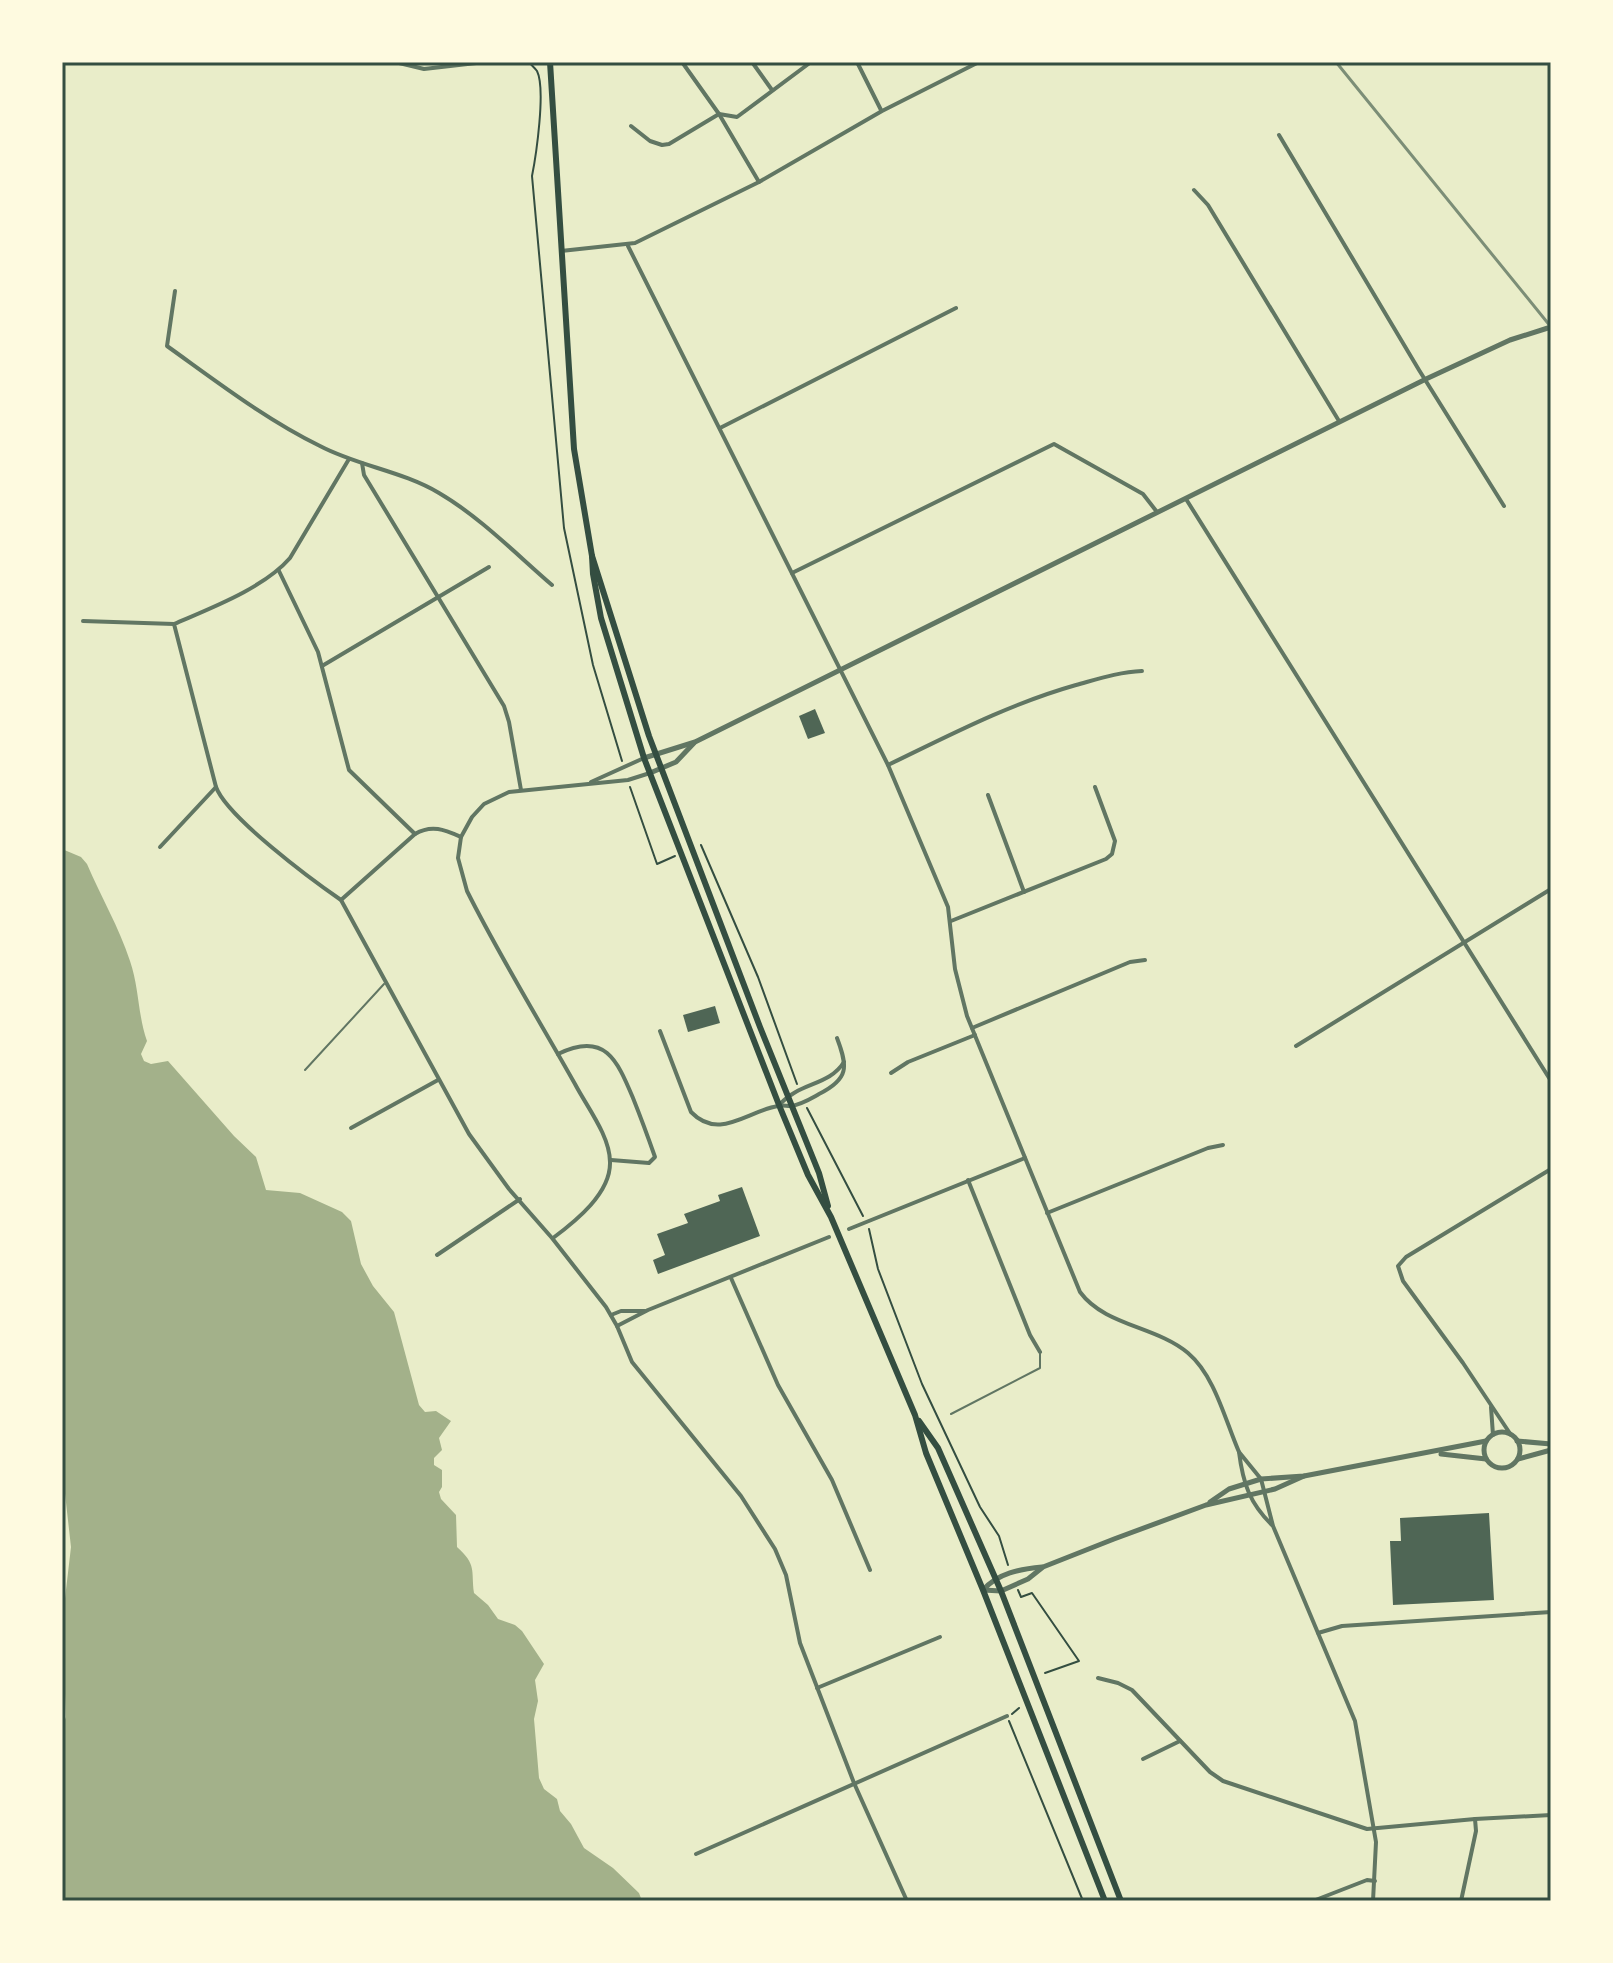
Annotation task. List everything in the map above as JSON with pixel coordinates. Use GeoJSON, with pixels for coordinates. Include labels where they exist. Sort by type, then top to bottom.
{"type":"FeatureCollection","features":[{"type":"Feature","properties":{"kind":"main road"},"geometry":{"type":"LineString","coordinates":[[550,62],[574,449],[601,618],[644,758],[779,1105],[808,1175],[831,1217],[915,1415],[926,1453],[1105,1901]]}},
{"type":"Feature","properties":{"kind":"main road"},"geometry":{"type":"LineString","coordinates":[[592,556],[656,753],[819,1173],[831,1217]]}},
{"type":"Feature","properties":{"kind":"main road"},"geometry":{"type":"LineString","coordinates":[[915,1415],[938,1448],[996,1578],[1121,1901]]}},
{"type":"Feature","properties":{"kind":"street"},"geometry":{"type":"LineString","coordinates":[[395,62],[424,69],[485,62]]}},
{"type":"Feature","properties":{"kind":"street"},"geometry":{"type":"LineString","coordinates":[[682,62],[719,114],[759,182]]}},
{"type":"Feature","properties":{"kind":"street"},"geometry":{"type":"LineString","coordinates":[[752,62],[772,90]]}},
{"type":"Feature","properties":{"kind":"street"},"geometry":{"type":"LineString","coordinates":[[631,126],[650,141],[669,144],[719,114],[737,117],[811,62]]}},
{"type":"Feature","properties":{"kind":"street"},"geometry":{"type":"LineString","coordinates":[[857,62],[882,111]]}},
{"type":"Feature","properties":{"kind":"street"},"geometry":{"type":"LineString","coordinates":[[561,251],[628,246],[759,182],[882,111],[979,62]]}},
{"type":"Feature","properties":{"kind":"street"},"geometry":{"type":"LineString","coordinates":[[1279,135],[1504,506]]}},
{"type":"Feature","properties":{"kind":"street"},"geometry":{"type":"LineString","coordinates":[[1194,190],[1208,205],[1340,422]]}},
{"type":"Feature","properties":{"kind":"street"},"geometry":{"type":"LineString","coordinates":[[628,246],[888,765],[944,896],[951,921],[955,969],[972,1028],[1080,1292],[1102,1311],[1178,1345],[1201,1367],[1239,1452],[1248,1495],[1256,1510],[1273,1526]]}},
{"type":"Feature","properties":{"kind":"street"},"geometry":{"type":"LineString","coordinates":[[175,291],[167,346],[289,430],[349,459],[421,483],[440,494],[552,585]]}},
{"type":"Feature","properties":{"kind":"street"},"geometry":{"type":"LineString","coordinates":[[720,428],[956,308]]}},
{"type":"Feature","properties":{"kind":"street"},"geometry":{"type":"LineString","coordinates":[[584,785],[656,753],[695,742],[1426,379],[1510,340],[1551,327]]}},
{"type":"Feature","properties":{"kind":"street"},"geometry":{"type":"LineString","coordinates":[[792,573],[1054,444],[1143,494],[1158,512]]}},
{"type":"Feature","properties":{"kind":"street"},"geometry":{"type":"LineString","coordinates":[[83,621],[174,624],[263,582],[279,571],[290,558],[349,459]]}},
{"type":"Feature","properties":{"kind":"street"},"geometry":{"type":"LineString","coordinates":[[362,463],[364,475],[504,706],[521,790]]}},
{"type":"Feature","properties":{"kind":"street"},"geometry":{"type":"LineString","coordinates":[[1186,499],[1551,1081]]}},
{"type":"Feature","properties":{"kind":"street"},"geometry":{"type":"LineString","coordinates":[[322,666],[489,567]]}},
{"type":"Feature","properties":{"kind":"street"},"geometry":{"type":"LineString","coordinates":[[279,571],[314,640],[349,770],[415,834]]}},
{"type":"Feature","properties":{"kind":"street"},"geometry":{"type":"LineString","coordinates":[[174,624],[216,787],[227,807],[312,880],[341,900],[480,1151],[611,1315],[632,1362],[741,1496],[775,1549],[786,1575],[796,1631],[817,1688],[854,1783],[907,1901]]}},
{"type":"Feature","properties":{"kind":"street"},"geometry":{"type":"LineString","coordinates":[[888,765],[995,712],[1038,696],[1123,672],[1142,671]]}},
{"type":"Feature","properties":{"kind":"street"},"geometry":{"type":"LineString","coordinates":[[552,1238],[602,1189],[611,1160],[603,1137],[467,891],[458,858],[461,837],[472,817],[484,804],[500,795],[521,790],[628,780],[662,769],[684,756],[695,742]]}},
{"type":"Feature","properties":{"kind":"street"},"geometry":{"type":"LineString","coordinates":[[160,847],[216,787]]}},
{"type":"Feature","properties":{"kind":"street"},"geometry":{"type":"LineString","coordinates":[[951,921],[1112,854],[1115,841],[1095,787]]}},
{"type":"Feature","properties":{"kind":"street"},"geometry":{"type":"LineString","coordinates":[[988,795],[1024,892]]}},
{"type":"Feature","properties":{"kind":"street"},"geometry":{"type":"LineString","coordinates":[[341,900],[415,834],[430,827],[461,837]]}},
{"type":"Feature","properties":{"kind":"street"},"geometry":{"type":"LineString","coordinates":[[1296,1046],[1551,889]]}},
{"type":"Feature","properties":{"kind":"street"},"geometry":{"type":"LineString","coordinates":[[972,1028],[1130,962],[1145,960]]}},
{"type":"Feature","properties":{"kind":"street"},"geometry":{"type":"LineString","coordinates":[[660,1031],[691,1112],[700,1122],[721,1126],[779,1105],[793,1106],[838,1083],[844,1073],[845,1060],[837,1038]]}},
{"type":"Feature","properties":{"kind":"street"},"geometry":{"type":"LineString","coordinates":[[891,1073],[908,1062],[975,1035]]}},
{"type":"Feature","properties":{"kind":"street"},"geometry":{"type":"LineString","coordinates":[[558,1054],[578,1046],[592,1046],[608,1053],[620,1066],[655,1157],[649,1163],[611,1160]]}},
{"type":"Feature","properties":{"kind":"street"},"geometry":{"type":"LineString","coordinates":[[779,1105],[788,1095],[832,1075],[845,1060]]}},
{"type":"Feature","properties":{"kind":"street"},"geometry":{"type":"LineString","coordinates":[[351,1128],[438,1080]]}},
{"type":"Feature","properties":{"kind":"street"},"geometry":{"type":"LineString","coordinates":[[1047,1213],[1208,1148],[1223,1145]]}},
{"type":"Feature","properties":{"kind":"street"},"geometry":{"type":"LineString","coordinates":[[849,1229],[1025,1158]]}},
{"type":"Feature","properties":{"kind":"street"},"geometry":{"type":"LineString","coordinates":[[1486,1441],[1486,1459],[1493,1466],[1511,1466],[1517,1459],[1520,1450],[1517,1441],[1403,1281],[1398,1266],[1406,1257],[1551,1169]]}},
{"type":"Feature","properties":{"kind":"street"},"geometry":{"type":"LineString","coordinates":[[968,1180],[1030,1335],[1040,1352]]}},
{"type":"Feature","properties":{"kind":"street"},"geometry":{"type":"LineString","coordinates":[[437,1255],[520,1199]]}},
{"type":"Feature","properties":{"kind":"street"},"geometry":{"type":"LineString","coordinates":[[617,1326],[648,1310],[829,1237]]}},
{"type":"Feature","properties":{"kind":"street"},"geometry":{"type":"LineString","coordinates":[[731,1278],[778,1385],[832,1480],[870,1570]]}},
{"type":"Feature","properties":{"kind":"street"},"geometry":{"type":"LineString","coordinates":[[611,1315],[621,1311],[648,1310]]}},
{"type":"Feature","properties":{"kind":"street"},"geometry":{"type":"LineString","coordinates":[[1491,1405],[1493,1435]]}},
{"type":"Feature","properties":{"kind":"street"},"geometry":{"type":"LineString","coordinates":[[983,1590],[996,1578],[1024,1568],[1043,1567],[1206,1505],[1266,1491],[1304,1476],[1486,1441],[1502,1432],[1511,1435]]}},
{"type":"Feature","properties":{"kind":"street"},"geometry":{"type":"LineString","coordinates":[[1517,1441],[1551,1447]]}},
{"type":"Feature","properties":{"kind":"street"},"geometry":{"type":"LineString","coordinates":[[1517,1459],[1551,1447]]}},
{"type":"Feature","properties":{"kind":"street"},"geometry":{"type":"LineString","coordinates":[[1239,1452],[1261,1479],[1273,1526],[1355,1721],[1374,1829],[1373,1901]]}},
{"type":"Feature","properties":{"kind":"street"},"geometry":{"type":"LineString","coordinates":[[1432,1453],[1486,1459]]}},
{"type":"Feature","properties":{"kind":"street"},"geometry":{"type":"LineString","coordinates":[[1206,1505],[1244,1483],[1304,1476]]}},
{"type":"Feature","properties":{"kind":"street"},"geometry":{"type":"LineString","coordinates":[[983,1590],[1001,1591],[1028,1579],[1043,1567]]}},
{"type":"Feature","properties":{"kind":"street"},"geometry":{"type":"LineString","coordinates":[[1318,1633],[1342,1626],[1551,1612]]}},
{"type":"Feature","properties":{"kind":"street"},"geometry":{"type":"LineString","coordinates":[[817,1688],[940,1637]]}},
{"type":"Feature","properties":{"kind":"street"},"geometry":{"type":"LineString","coordinates":[[1098,1678],[1132,1690],[1210,1772],[1223,1781],[1352,1824],[1374,1829],[1551,1815]]}},
{"type":"Feature","properties":{"kind":"street"},"geometry":{"type":"LineString","coordinates":[[696,1854],[1007,1716]]}},
{"type":"Feature","properties":{"kind":"street"},"geometry":{"type":"LineString","coordinates":[[1143,1759],[1180,1741]]}},
{"type":"Feature","properties":{"kind":"street"},"geometry":{"type":"LineString","coordinates":[[1461,1901],[1476,1831],[1475,1819]]}},
{"type":"Feature","properties":{"kind":"street"},"geometry":{"type":"LineString","coordinates":[[1313,1901],[1367,1880],[1375,1881]]}},
{"type":"Feature","properties":{"kind":"lane"},"geometry":{"type":"LineString","coordinates":[[305,1070],[385,983]]}},
{"type":"Feature","properties":{"kind":"lane"},"geometry":{"type":"LineString","coordinates":[[951,1414],[1040,1368],[1040,1352]]}},
{"type":"Feature","properties":{"kind":"path"},"geometry":{"type":"LineString","coordinates":[[529,62],[537,71],[538,80],[540,127],[532,176],[564,528],[593,665],[624,768]]}},
{"type":"Feature","properties":{"kind":"path"},"geometry":{"type":"LineString","coordinates":[[628,780],[657,864],[676,856]]}},
{"type":"Feature","properties":{"kind":"path"},"geometry":{"type":"LineString","coordinates":[[1021,1597],[1032,1593],[1079,1661],[1045,1673]]}},
{"type":"Feature","properties":{"kind":"path"},"geometry":{"type":"LineString","coordinates":[[1019,1708],[1007,1716],[1083,1901]]}},
{"type":"Feature","properties":{"kind":"shaded area"},"geometry":{"type":"Polygon","coordinates":[[[62,849],[81,857],[87,864],[126,948],[147,1041],[141,1054],[144,1061],[151,1064],[168,1061],[256,1157],[266,1190],[300,1193],[342,1212],[351,1221],[361,1264],[373,1286],[394,1312],[419,1405],[425,1412],[436,1411],[451,1421],[439,1438],[442,1450],[434,1458],[434,1465],[442,1470],[439,1492],[441,1499],[456,1515],[457,1547],[470,1563],[474,1593],[498,1619],[522,1631],[544,1664],[535,1680],[538,1701],[534,1719],[539,1778],[544,1789],[557,1799],[560,1811],[584,1848],[613,1868],[639,1893],[642,1901],[62,1901],[62,1727],[66,1717],[62,1624],[71,1547],[62,1467],[62,849]]]}},
{"type":"Feature","properties":{"kind":"building"},"geometry":{"type":"Polygon","coordinates":[[[815,709],[825,733],[808,739],[799,716],[815,709]]]}},
{"type":"Feature","properties":{"kind":"building"},"geometry":{"type":"Polygon","coordinates":[[[715,1006],[720,1023],[688,1032],[683,1015],[715,1006]]]}},
{"type":"Feature","properties":{"kind":"building"},"geometry":{"type":"Polygon","coordinates":[[[742,1187],[760,1236],[658,1274],[653,1260],[665,1255],[657,1234],[688,1223],[684,1214],[720,1201],[718,1195],[742,1187]]]}},
{"type":"Feature","properties":{"kind":"building"},"geometry":{"type":"Polygon","coordinates":[[[1489,1513],[1494,1600],[1393,1605],[1390,1541],[1401,1541],[1400,1518],[1489,1513]]]}},
{"type":"Feature","properties":{"kind":"railway"},"geometry":{"type":"LineString","coordinates":[[1336,62],[1551,327]]}}]}
